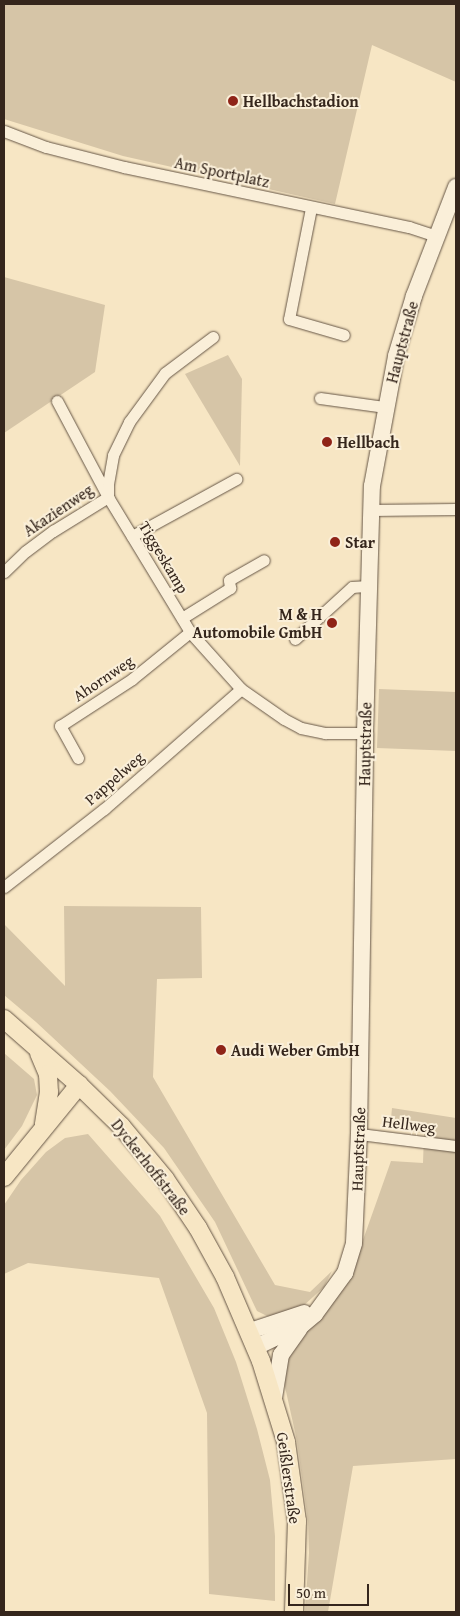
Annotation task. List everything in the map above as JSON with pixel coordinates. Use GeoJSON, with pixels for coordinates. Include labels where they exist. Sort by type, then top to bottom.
{"type":"FeatureCollection","features":[{"type":"Feature","properties":{"kind":"main road","name":"Dyckerhoffstraße"},"geometry":{"type":"LineString","coordinates":[[4,1019],[80,1085],[121,1126],[165,1179],[198,1228],[225,1277],[253,1339]]}},
{"type":"Feature","properties":{"kind":"main road"},"geometry":{"type":"LineString","coordinates":[[36,1047],[48,1074],[49,1092],[44,1125]]}},
{"type":"Feature","properties":{"kind":"main road"},"geometry":{"type":"LineString","coordinates":[[4,1177],[44,1125],[80,1085]]}},
{"type":"Feature","properties":{"kind":"main road","name":"Geißlerstraße"},"geometry":{"type":"LineString","coordinates":[[253,1339],[274,1398],[286,1442],[297,1521],[294,1612]]}},
{"type":"Feature","properties":{"kind":"street","name":"Am Sportplatz"},"geometry":{"type":"LineString","coordinates":[[4,131],[46,147],[124,167],[311,208],[409,227],[436,236]]}},
{"type":"Feature","properties":{"kind":"street","name":"Hauptstraße"},"geometry":{"type":"LineString","coordinates":[[253,1339],[302,1325],[322,1304],[345,1273],[354,1243],[359,1134],[365,733],[372,486],[385,407],[406,322],[436,236],[456,187]]}},
{"type":"Feature","properties":{"kind":"street"},"geometry":{"type":"LineString","coordinates":[[311,208],[289,319],[344,335]]}},
{"type":"Feature","properties":{"kind":"street"},"geometry":{"type":"LineString","coordinates":[[108,497],[108,484],[113,455],[129,422],[165,373],[213,337]]}},
{"type":"Feature","properties":{"kind":"street"},"geometry":{"type":"LineString","coordinates":[[320,398],[385,407]]}},
{"type":"Feature","properties":{"kind":"street","name":"Tiggeskamp"},"geometry":{"type":"LineString","coordinates":[[56,401],[108,497],[190,632],[241,688],[284,719],[301,728],[325,733],[365,733]]}},
{"type":"Feature","properties":{"kind":"street"},"geometry":{"type":"LineString","coordinates":[[132,536],[236,479]]}},
{"type":"Feature","properties":{"kind":"street","name":"Akazienweg"},"geometry":{"type":"LineString","coordinates":[[4,572],[26,551],[53,531],[108,497]]}},
{"type":"Feature","properties":{"kind":"street"},"geometry":{"type":"LineString","coordinates":[[371,510],[456,509]]}},
{"type":"Feature","properties":{"kind":"street"},"geometry":{"type":"LineString","coordinates":[[182,618],[230,588],[229,580],[264,560]]}},
{"type":"Feature","properties":{"kind":"street"},"geometry":{"type":"LineString","coordinates":[[295,639],[352,586],[368,586]]}},
{"type":"Feature","properties":{"kind":"street","name":"Ahornweg"},"geometry":{"type":"LineString","coordinates":[[78,758],[60,726],[132,679],[190,632]]}},
{"type":"Feature","properties":{"kind":"street","name":"Pappelweg"},"geometry":{"type":"LineString","coordinates":[[4,887],[104,809],[241,688]]}},
{"type":"Feature","properties":{"kind":"street","name":"Hellweg"},"geometry":{"type":"LineString","coordinates":[[359,1134],[456,1146]]}},
{"type":"Feature","properties":{"kind":"street","name":"Hauptstraße"},"geometry":{"type":"LineString","coordinates":[[253,1339],[322,1304]]}},
{"type":"Feature","properties":{"kind":"street"},"geometry":{"type":"LineString","coordinates":[[274,1398],[281,1355],[302,1325]]}},
{"type":"Feature","properties":{"kind":"shaded area"},"geometry":{"type":"Polygon","coordinates":[[[4,4],[456,4],[456,82],[372,45],[335,204],[123,156],[4,119],[4,4]]]}},
{"type":"Feature","properties":{"kind":"shaded area"},"geometry":{"type":"Polygon","coordinates":[[[4,277],[105,305],[95,372],[4,433],[4,277]]]}},
{"type":"Feature","properties":{"kind":"shaded area"},"geometry":{"type":"Polygon","coordinates":[[[228,355],[242,379],[240,466],[185,374],[228,355]]]}},
{"type":"Feature","properties":{"kind":"shaded area"},"geometry":{"type":"Polygon","coordinates":[[[379,689],[456,692],[456,751],[377,748],[379,689]]]}},
{"type":"Feature","properties":{"kind":"shaded area"},"geometry":{"type":"Polygon","coordinates":[[[64,906],[201,907],[202,978],[157,979],[153,1077],[275,1285],[310,1292],[332,1271],[324,1287],[302,1307],[282,1315],[267,1316],[257,1311],[215,1222],[164,1148],[110,1091],[4,995],[4,924],[65,986],[64,906]]]}},
{"type":"Feature","properties":{"kind":"shaded area"},"geometry":{"type":"Polygon","coordinates":[[[4,1053],[34,1079],[37,1095],[22,1126],[4,1150],[4,1053]]]}},
{"type":"Feature","properties":{"kind":"shaded area"},"geometry":{"type":"Polygon","coordinates":[[[392,1108],[456,1118],[456,1459],[353,1466],[328,1612],[305,1612],[309,1553],[308,1521],[297,1441],[283,1378],[287,1356],[358,1254],[391,1161],[423,1163],[424,1133],[390,1129],[392,1108]]]}},
{"type":"Feature","properties":{"kind":"shaded area"},"geometry":{"type":"Polygon","coordinates":[[[88,1134],[160,1216],[214,1308],[236,1362],[257,1429],[270,1480],[275,1536],[275,1601],[209,1594],[207,1413],[159,1278],[28,1263],[4,1274],[4,1205],[21,1180],[46,1152],[65,1138],[88,1134]]]}},
{"type":"Feature","properties":{"kind":"place","name":"Hellbachstadion"},"geometry":{"type":"Point","coordinates":[233,101]}},
{"type":"Feature","properties":{"kind":"place","name":"Hellbach"},"geometry":{"type":"Point","coordinates":[327,442]}},
{"type":"Feature","properties":{"kind":"place","name":"Star"},"geometry":{"type":"Point","coordinates":[335,542]}},
{"type":"Feature","properties":{"kind":"place","name":"M & H Automobile GmbH"},"geometry":{"type":"Point","coordinates":[332,623]}},
{"type":"Feature","properties":{"kind":"place","name":"Audi Weber GmbH"},"geometry":{"type":"Point","coordinates":[221,1050]}}]}
